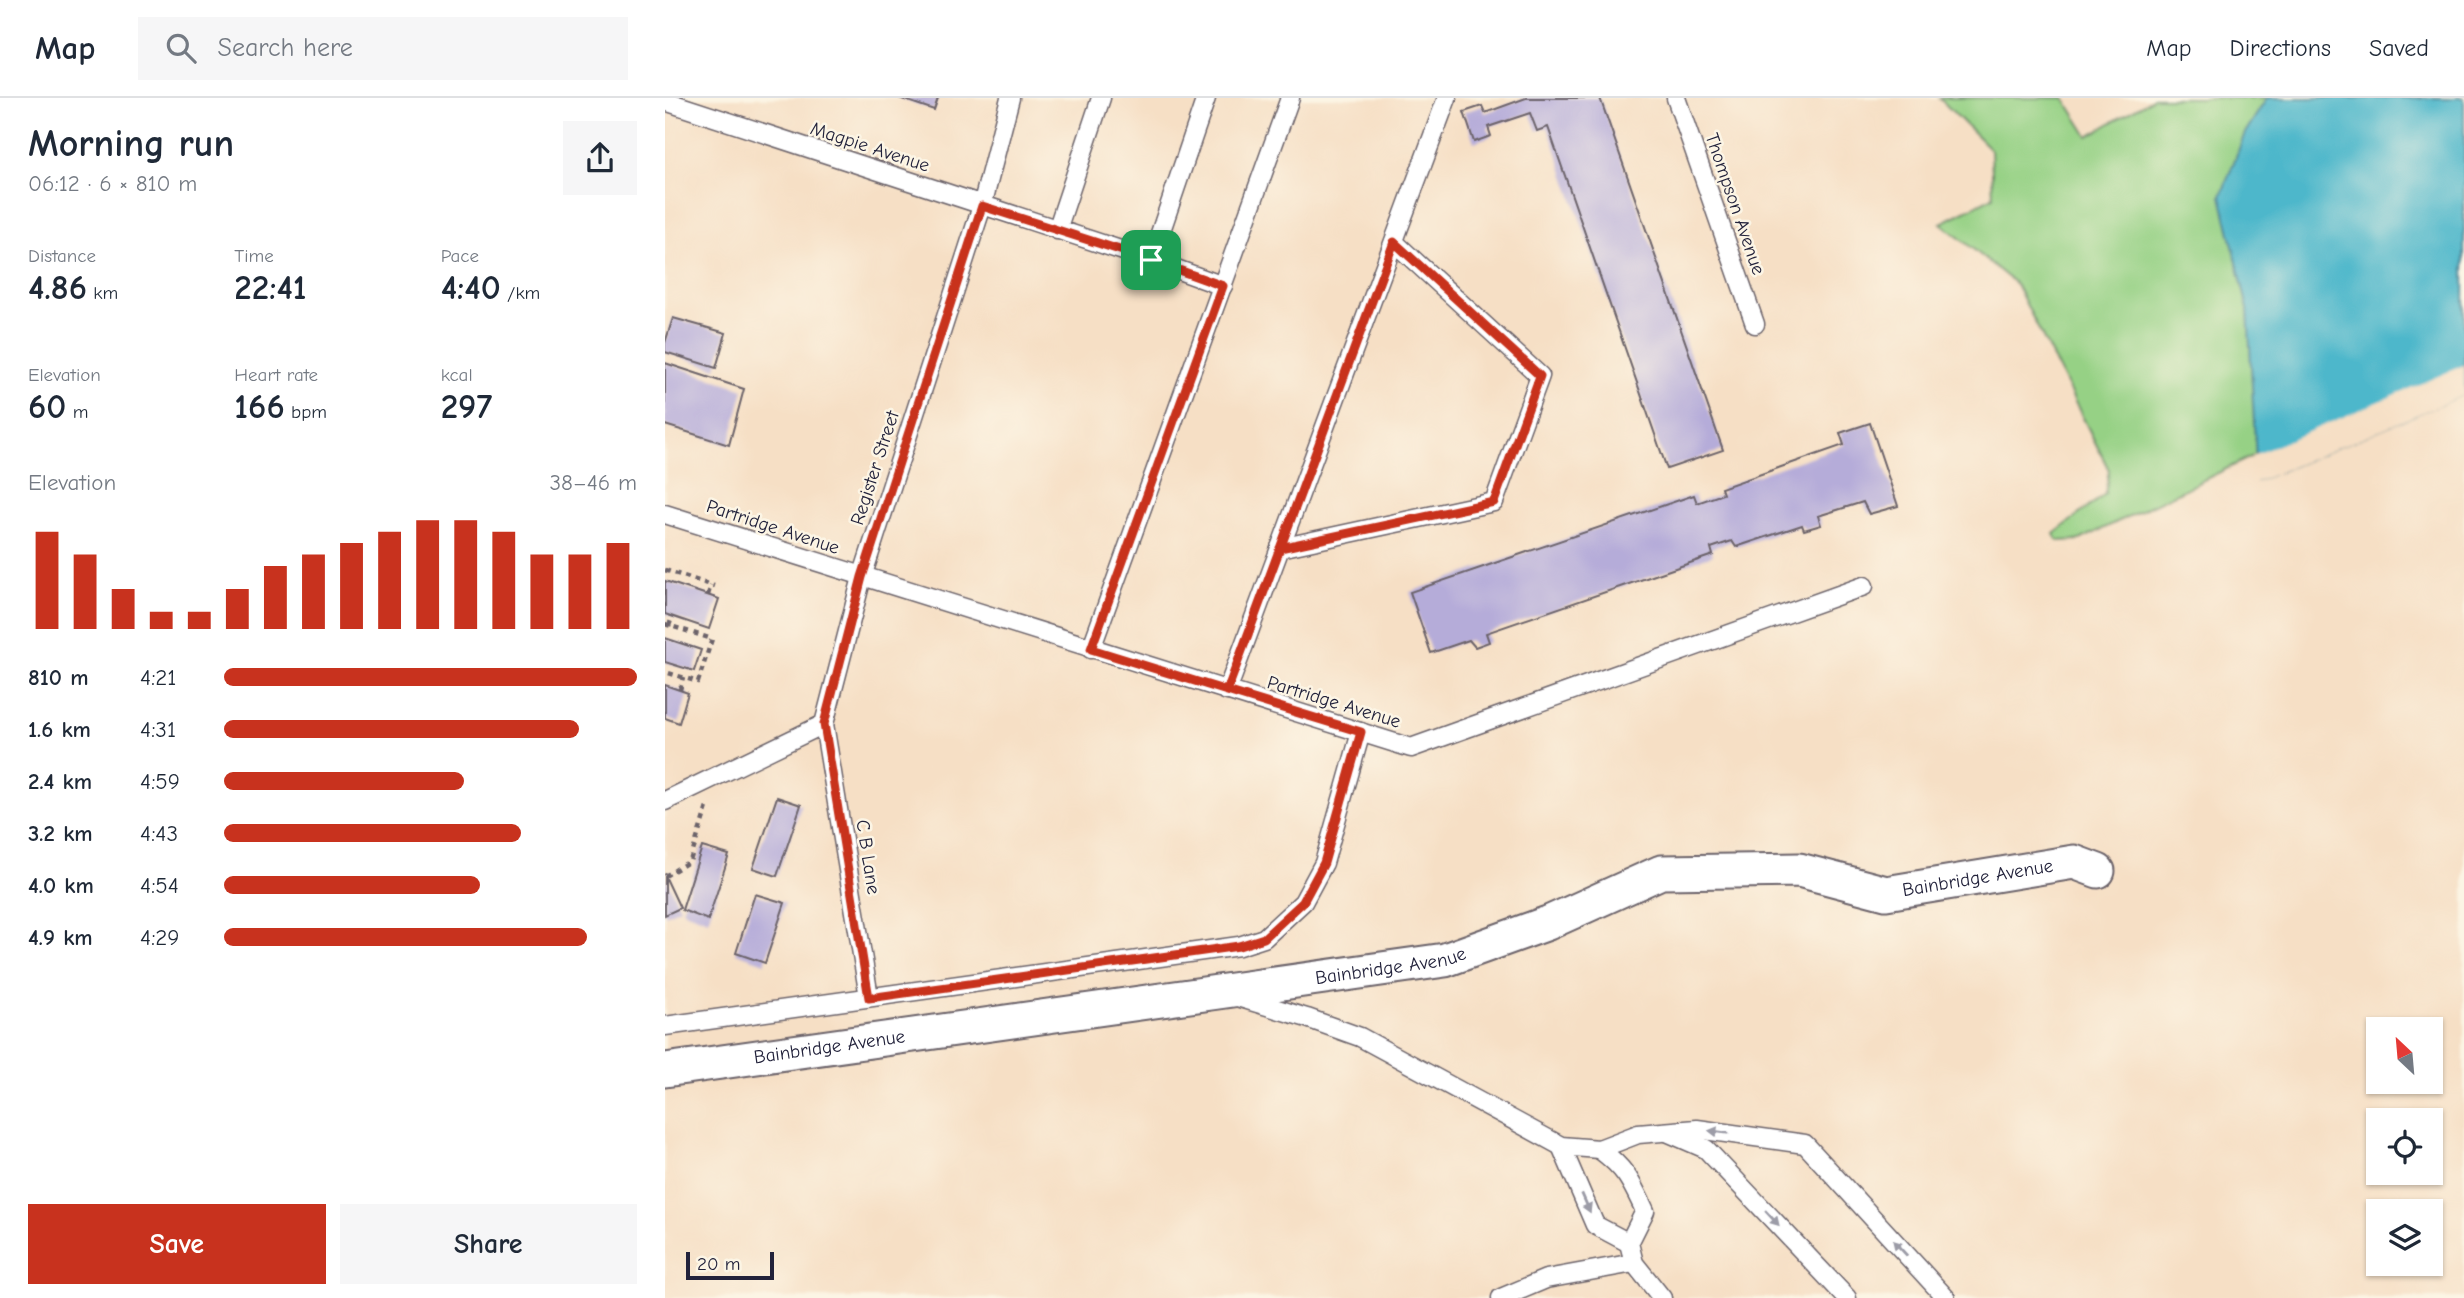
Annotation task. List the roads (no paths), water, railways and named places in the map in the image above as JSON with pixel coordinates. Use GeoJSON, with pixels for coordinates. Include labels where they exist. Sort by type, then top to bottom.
{"type":"FeatureCollection","features":[{"type":"Feature","properties":{"kind":"street","name":"Bainbridge Avenue"},"geometry":{"type":"LineString","coordinates":[[665,1070],[1445,960],[1548,923],[1661,872],[1799,870],[1886,893],[2074,862],[2098,871]]}},
{"type":"Feature","properties":{"kind":"lane","name":"Register Street"},"geometry":{"type":"LineString","coordinates":[[824,724],[862,577],[982,206],[1010,98]]}},
{"type":"Feature","properties":{"kind":"lane"},"geometry":{"type":"LineString","coordinates":[[1057,230],[1101,98]]}},
{"type":"Feature","properties":{"kind":"lane"},"geometry":{"type":"LineString","coordinates":[[1151,260],[1206,98]]}},
{"type":"Feature","properties":{"kind":"lane"},"geometry":{"type":"LineString","coordinates":[[1091,649],[1290,98]]}},
{"type":"Feature","properties":{"kind":"lane"},"geometry":{"type":"LineString","coordinates":[[1227,691],[1447,98]]}},
{"type":"Feature","properties":{"kind":"lane","name":"Thompson Avenue"},"geometry":{"type":"LineString","coordinates":[[1676,98],[1755,324]]}},
{"type":"Feature","properties":{"kind":"lane","name":"Magpie Avenue"},"geometry":{"type":"LineString","coordinates":[[665,101],[1223,286]]}},
{"type":"Feature","properties":{"kind":"lane"},"geometry":{"type":"LineString","coordinates":[[1280,548],[1494,502],[1540,376],[1394,242]]}},
{"type":"Feature","properties":{"kind":"lane","name":"Partridge Avenue"},"geometry":{"type":"LineString","coordinates":[[665,514],[1411,748],[1864,586]]}},
{"type":"Feature","properties":{"kind":"lane"},"geometry":{"type":"LineString","coordinates":[[665,801],[824,724]]}},
{"type":"Feature","properties":{"kind":"lane","name":"C B Lane"},"geometry":{"type":"LineString","coordinates":[[824,724],[869,998]]}},
{"type":"Feature","properties":{"kind":"lane"},"geometry":{"type":"LineString","coordinates":[[665,1026],[1239,946],[1264,938],[1303,902],[1324,863],[1361,732]]}},
{"type":"Feature","properties":{"kind":"lane"},"geometry":{"type":"LineString","coordinates":[[1220,992],[1360,1037],[1561,1146],[1599,1149],[1638,1134],[1696,1129],[1805,1144],[1946,1298]]}},
{"type":"Feature","properties":{"kind":"lane"},"geometry":{"type":"LineString","coordinates":[[1664,1130],[1706,1149],[1847,1298]]}},
{"type":"Feature","properties":{"kind":"lane"},"geometry":{"type":"LineString","coordinates":[[1561,1146],[1595,1225],[1629,1244],[1635,1263],[1662,1298]]}},
{"type":"Feature","properties":{"kind":"lane"},"geometry":{"type":"LineString","coordinates":[[1599,1149],[1615,1160],[1627,1174],[1645,1211],[1629,1244]]}},
{"type":"Feature","properties":{"kind":"lane"},"geometry":{"type":"LineString","coordinates":[[1501,1298],[1546,1279],[1635,1263]]}},
{"type":"Feature","properties":{"kind":"water"},"geometry":{"type":"Polygon","coordinates":[[[2267,98],[2464,98],[2464,394],[2257,481],[2248,309],[2221,196],[2245,133],[2267,98]]]}}]}
